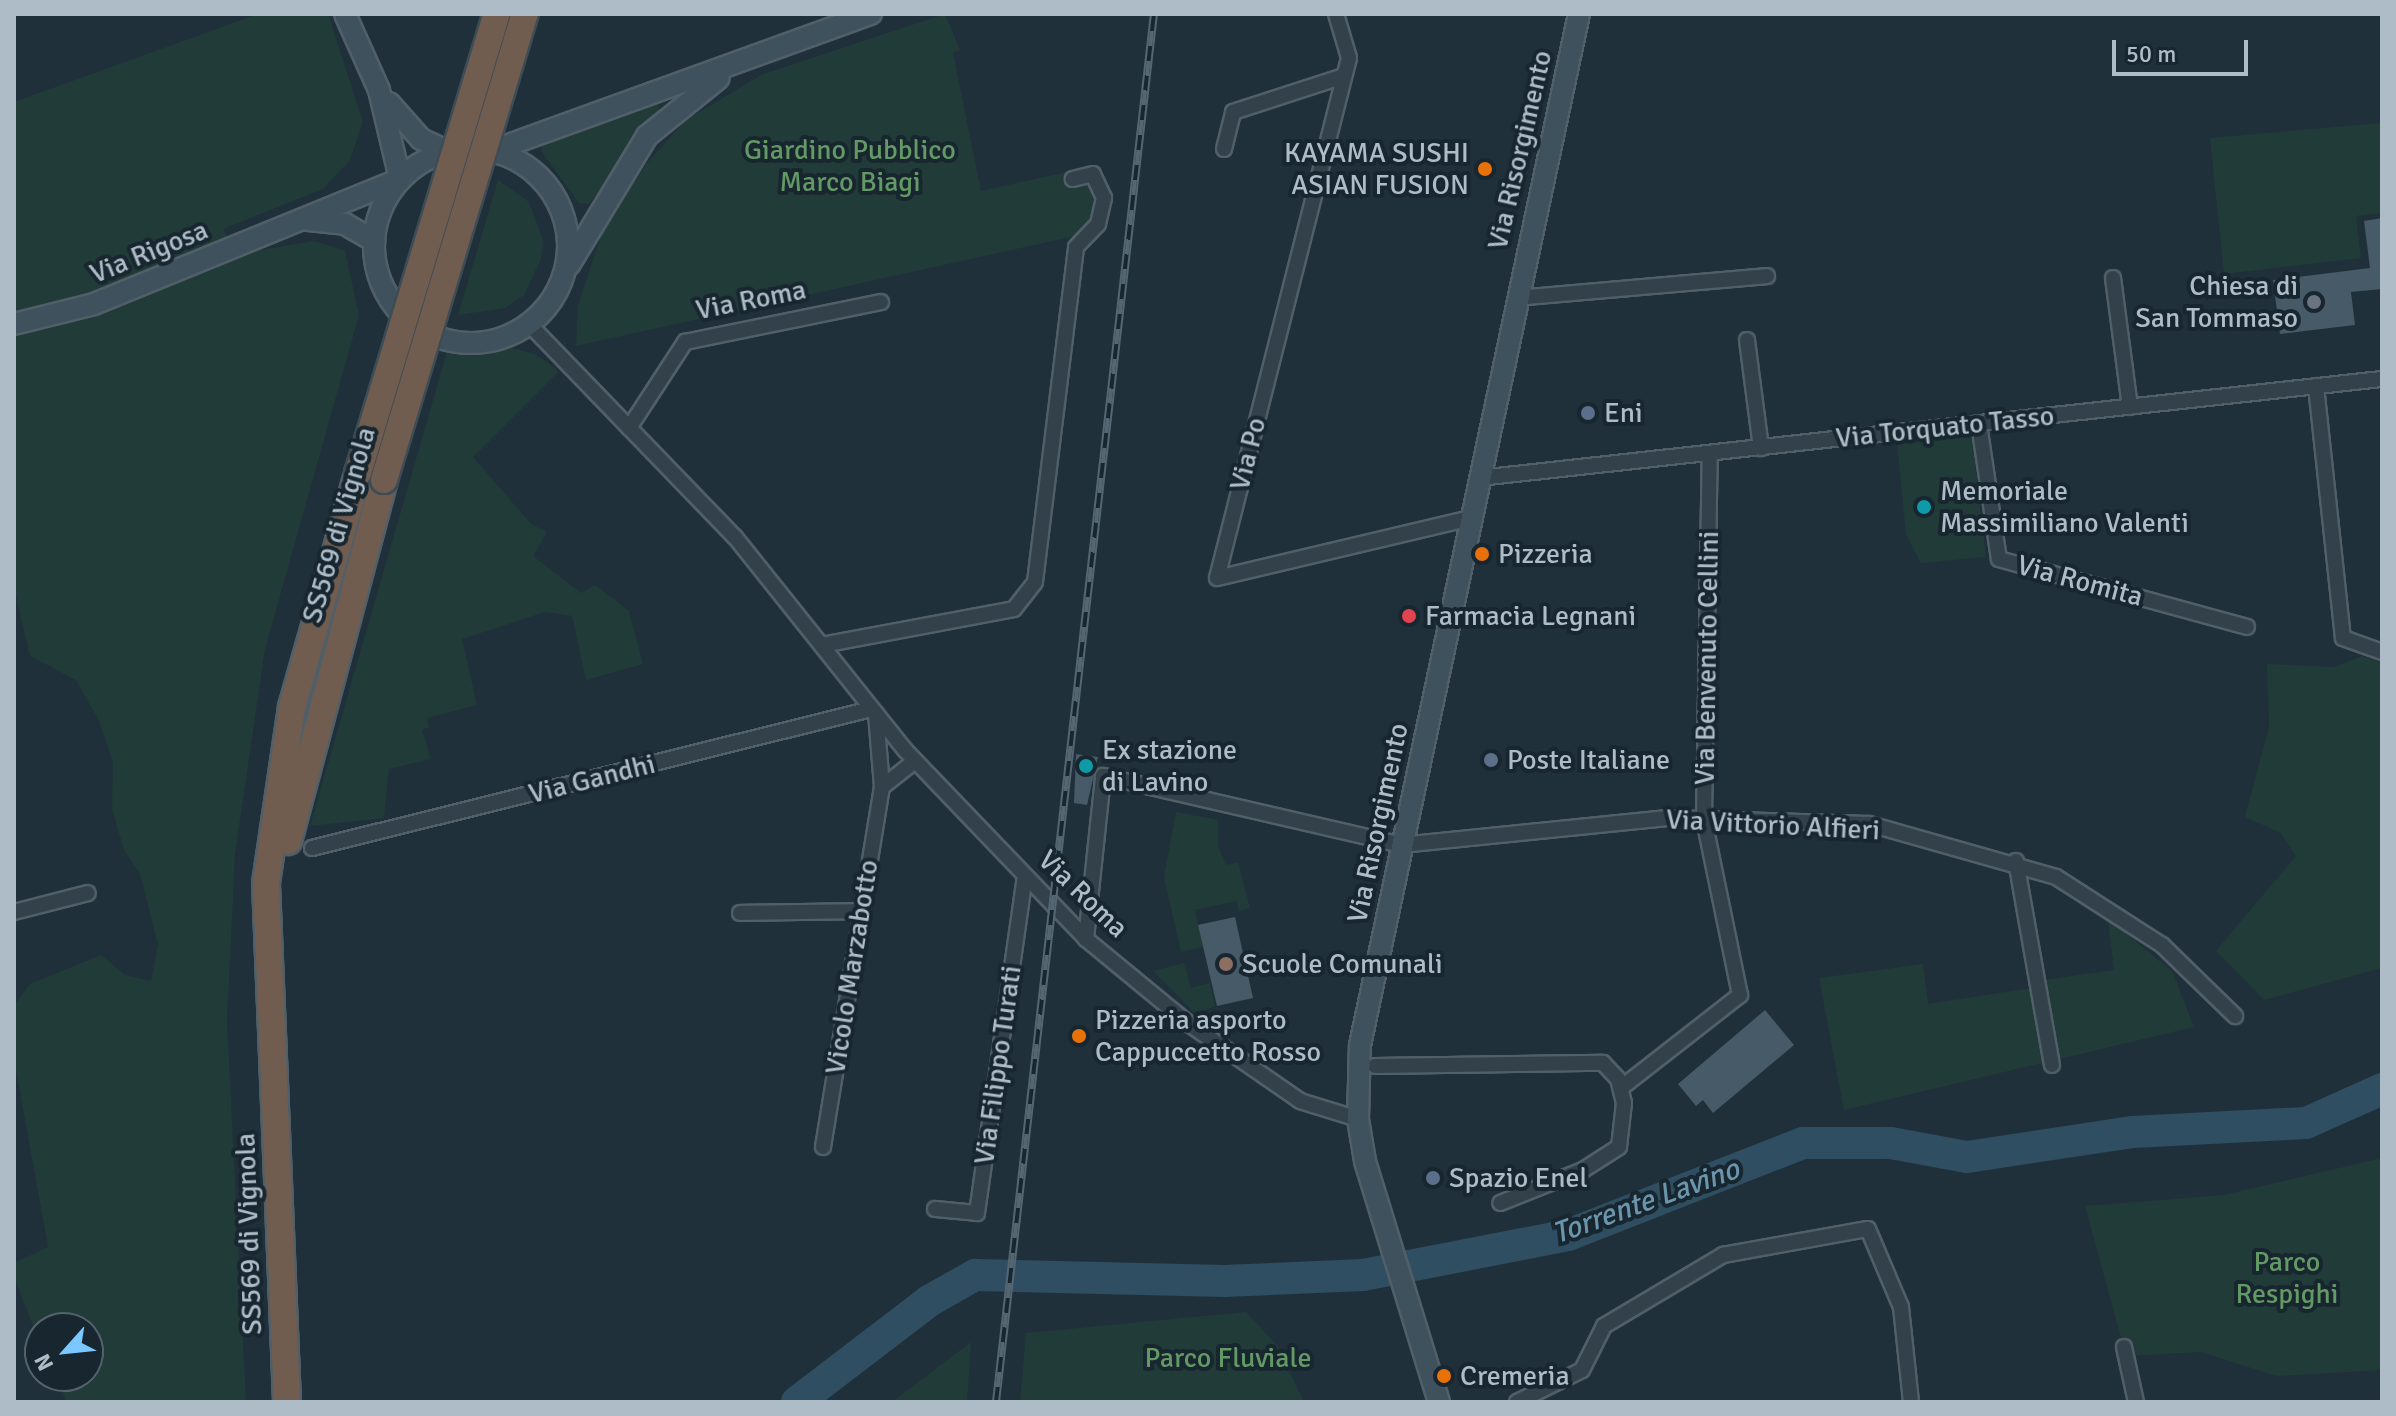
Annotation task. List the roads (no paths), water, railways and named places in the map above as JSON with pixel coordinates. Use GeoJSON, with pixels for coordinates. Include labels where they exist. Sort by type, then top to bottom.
{"type":"FeatureCollection","features":[{"type":"Feature","properties":{"kind":"highway","name":"SS569 di Vignola"},"geometry":{"type":"LineString","coordinates":[[287,1402],[268,868],[292,707],[358,473],[497,14]]}},
{"type":"Feature","properties":{"kind":"highway","name":"SS569 di Vignola"},"geometry":{"type":"LineString","coordinates":[[274,1064],[283,862],[384,480],[525,14]]}},
{"type":"Feature","properties":{"kind":"main road"},"geometry":{"type":"LineString","coordinates":[[345,14],[379,90],[400,179]]}},
{"type":"Feature","properties":{"kind":"main road"},"geometry":{"type":"LineString","coordinates":[[760,53],[693,93],[647,136],[563,276],[529,324],[484,342],[429,333],[387,293],[374,241],[384,203],[400,179],[447,151],[492,151],[760,53],[871,14]]}},
{"type":"Feature","properties":{"kind":"main road","name":"Via Risorgimento"},"geometry":{"type":"LineString","coordinates":[[1439,1402],[1377,1208],[1358,1119],[1360,1045],[1516,298],[1579,14]]}},
{"type":"Feature","properties":{"kind":"main road"},"geometry":{"type":"LineString","coordinates":[[379,90],[403,123],[447,151]]}},
{"type":"Feature","properties":{"kind":"main road"},"geometry":{"type":"LineString","coordinates":[[492,151],[530,168],[558,203],[568,242],[563,276]]}},
{"type":"Feature","properties":{"kind":"main road","name":"Via Rigosa"},"geometry":{"type":"LineString","coordinates":[[14,324],[94,304],[400,179]]}},
{"type":"Feature","properties":{"kind":"main road","name":"Via Rigosa"},"geometry":{"type":"LineString","coordinates":[[300,221],[345,224],[374,241]]}},
{"type":"Feature","properties":{"kind":"street","name":"Via Po"},"geometry":{"type":"LineString","coordinates":[[1336,14],[1349,58],[1217,578],[1471,518]]}},
{"type":"Feature","properties":{"kind":"street"},"geometry":{"type":"LineString","coordinates":[[1224,149],[1233,112],[1344,76]]}},
{"type":"Feature","properties":{"kind":"street"},"geometry":{"type":"LineString","coordinates":[[822,645],[1014,609],[1035,582],[1076,247],[1098,224],[1104,198],[1093,174],[1073,179]]}},
{"type":"Feature","properties":{"kind":"street"},"geometry":{"type":"LineString","coordinates":[[1516,298],[1767,276]]}},
{"type":"Feature","properties":{"kind":"street"},"geometry":{"type":"LineString","coordinates":[[2113,278],[2130,407]]}},
{"type":"Feature","properties":{"kind":"street","name":"Via Roma"},"geometry":{"type":"LineString","coordinates":[[629,428],[685,342],[881,302]]}},
{"type":"Feature","properties":{"kind":"street","name":"Via Roma"},"geometry":{"type":"LineString","coordinates":[[529,324],[735,537],[915,761],[1025,876],[1058,906],[1086,939],[1189,1024],[1300,1101],[1358,1119]]}},
{"type":"Feature","properties":{"kind":"street"},"geometry":{"type":"LineString","coordinates":[[1747,340],[1761,448]]}},
{"type":"Feature","properties":{"kind":"street","name":"Via Torquato Tasso"},"geometry":{"type":"LineString","coordinates":[[1479,478],[2382,379]]}},
{"type":"Feature","properties":{"kind":"street"},"geometry":{"type":"LineString","coordinates":[[2316,386],[2343,638],[2382,652]]}},
{"type":"Feature","properties":{"kind":"street","name":"Via Romita"},"geometry":{"type":"LineString","coordinates":[[1979,424],[1999,559],[2247,627]]}},
{"type":"Feature","properties":{"kind":"street","name":"Via Benvenuto Cellini"},"geometry":{"type":"LineString","coordinates":[[1621,1088],[1740,995],[1704,819],[1710,453]]}},
{"type":"Feature","properties":{"kind":"street","name":"Vicolo Marzabotto"},"geometry":{"type":"LineString","coordinates":[[823,1147],[882,787],[874,711]]}},
{"type":"Feature","properties":{"kind":"street","name":"Via Gandhi"},"geometry":{"type":"LineString","coordinates":[[312,848],[874,711]]}},
{"type":"Feature","properties":{"kind":"street"},"geometry":{"type":"LineString","coordinates":[[882,787],[915,761]]}},
{"type":"Feature","properties":{"kind":"street","name":"Via Vittorio Alfieri"},"geometry":{"type":"LineString","coordinates":[[1087,887],[1103,776],[1401,845],[1704,819],[1869,824],[2016,861],[2056,877],[2162,945],[2235,1016]]}},
{"type":"Feature","properties":{"kind":"street"},"geometry":{"type":"LineString","coordinates":[[2016,861],[2052,1065]]}},
{"type":"Feature","properties":{"kind":"street","name":"Via Filippo Turati"},"geometry":{"type":"LineString","coordinates":[[935,1209],[977,1213],[1025,876]]}},
{"type":"Feature","properties":{"kind":"street"},"geometry":{"type":"LineString","coordinates":[[1058,906],[1072,903],[1087,887]]}},
{"type":"Feature","properties":{"kind":"street"},"geometry":{"type":"LineString","coordinates":[[1086,939],[1087,887]]}},
{"type":"Feature","properties":{"kind":"street"},"geometry":{"type":"LineString","coordinates":[[16,914],[88,893]]}},
{"type":"Feature","properties":{"kind":"street"},"geometry":{"type":"LineString","coordinates":[[740,913],[862,911]]}},
{"type":"Feature","properties":{"kind":"street"},"geometry":{"type":"LineString","coordinates":[[1375,1066],[1603,1063],[1621,1088],[1619,1147],[1583,1170],[1500,1203]]}},
{"type":"Feature","properties":{"kind":"street"},"geometry":{"type":"LineString","coordinates":[[1517,1402],[1582,1370],[1604,1326],[1723,1255],[1868,1229],[1901,1307],[1911,1402]]}},
{"type":"Feature","properties":{"kind":"street"},"geometry":{"type":"LineString","coordinates":[[2124,1347],[2136,1402]]}},
{"type":"Feature","properties":{"kind":"waterway","name":"Torrente Lavino"},"geometry":{"type":"LineString","coordinates":[[797,1402],[929,1301],[975,1275],[1225,1281],[1363,1275],[1568,1235],[1803,1143],[1891,1143],[1967,1157],[2133,1132],[2306,1123],[2382,1089]]}},
{"type":"Feature","properties":{"kind":"railway"},"geometry":{"type":"LineString","coordinates":[[996,1402],[1154,14]]}},
{"type":"Feature","properties":{"kind":"place","name":"KAYAMA SUSHI ASIAN FUSION"},"geometry":{"type":"Point","coordinates":[1485,169]}},
{"type":"Feature","properties":{"kind":"place","name":"Chiesa di San Tommaso"},"geometry":{"type":"Point","coordinates":[2314,302]}},
{"type":"Feature","properties":{"kind":"place","name":"Eni"},"geometry":{"type":"Point","coordinates":[1588,413]}},
{"type":"Feature","properties":{"kind":"place","name":"Memoriale Massimiliano Valenti"},"geometry":{"type":"Point","coordinates":[1924,507]}},
{"type":"Feature","properties":{"kind":"place","name":"Pizzeria"},"geometry":{"type":"Point","coordinates":[1482,554]}},
{"type":"Feature","properties":{"kind":"place","name":"Farmacia Legnani"},"geometry":{"type":"Point","coordinates":[1409,616]}},
{"type":"Feature","properties":{"kind":"place","name":"Poste Italiane"},"geometry":{"type":"Point","coordinates":[1491,760]}},
{"type":"Feature","properties":{"kind":"place","name":"Ex stazione di Lavino"},"geometry":{"type":"Point","coordinates":[1086,766]}},
{"type":"Feature","properties":{"kind":"place","name":"Scuole Comunali"},"geometry":{"type":"Point","coordinates":[1226,964]}},
{"type":"Feature","properties":{"kind":"place","name":"Pizzeria asporto Cappuccetto Rosso"},"geometry":{"type":"Point","coordinates":[1079,1036]}},
{"type":"Feature","properties":{"kind":"place","name":"Spazio Enel"},"geometry":{"type":"Point","coordinates":[1433,1178]}},
{"type":"Feature","properties":{"kind":"place","name":"Cremeria"},"geometry":{"type":"Point","coordinates":[1444,1376]}},
{"type":"Feature","properties":{"kind":"park label","name":"Giardino Pubblico Marco Biagi"},"geometry":{"type":"Point","coordinates":[850,166]}},
{"type":"Feature","properties":{"kind":"park label","name":"Parco Respighi"},"geometry":{"type":"Point","coordinates":[2287,1278]}},
{"type":"Feature","properties":{"kind":"park label","name":"Parco Fluviale"},"geometry":{"type":"Point","coordinates":[1228,1358]}}]}
